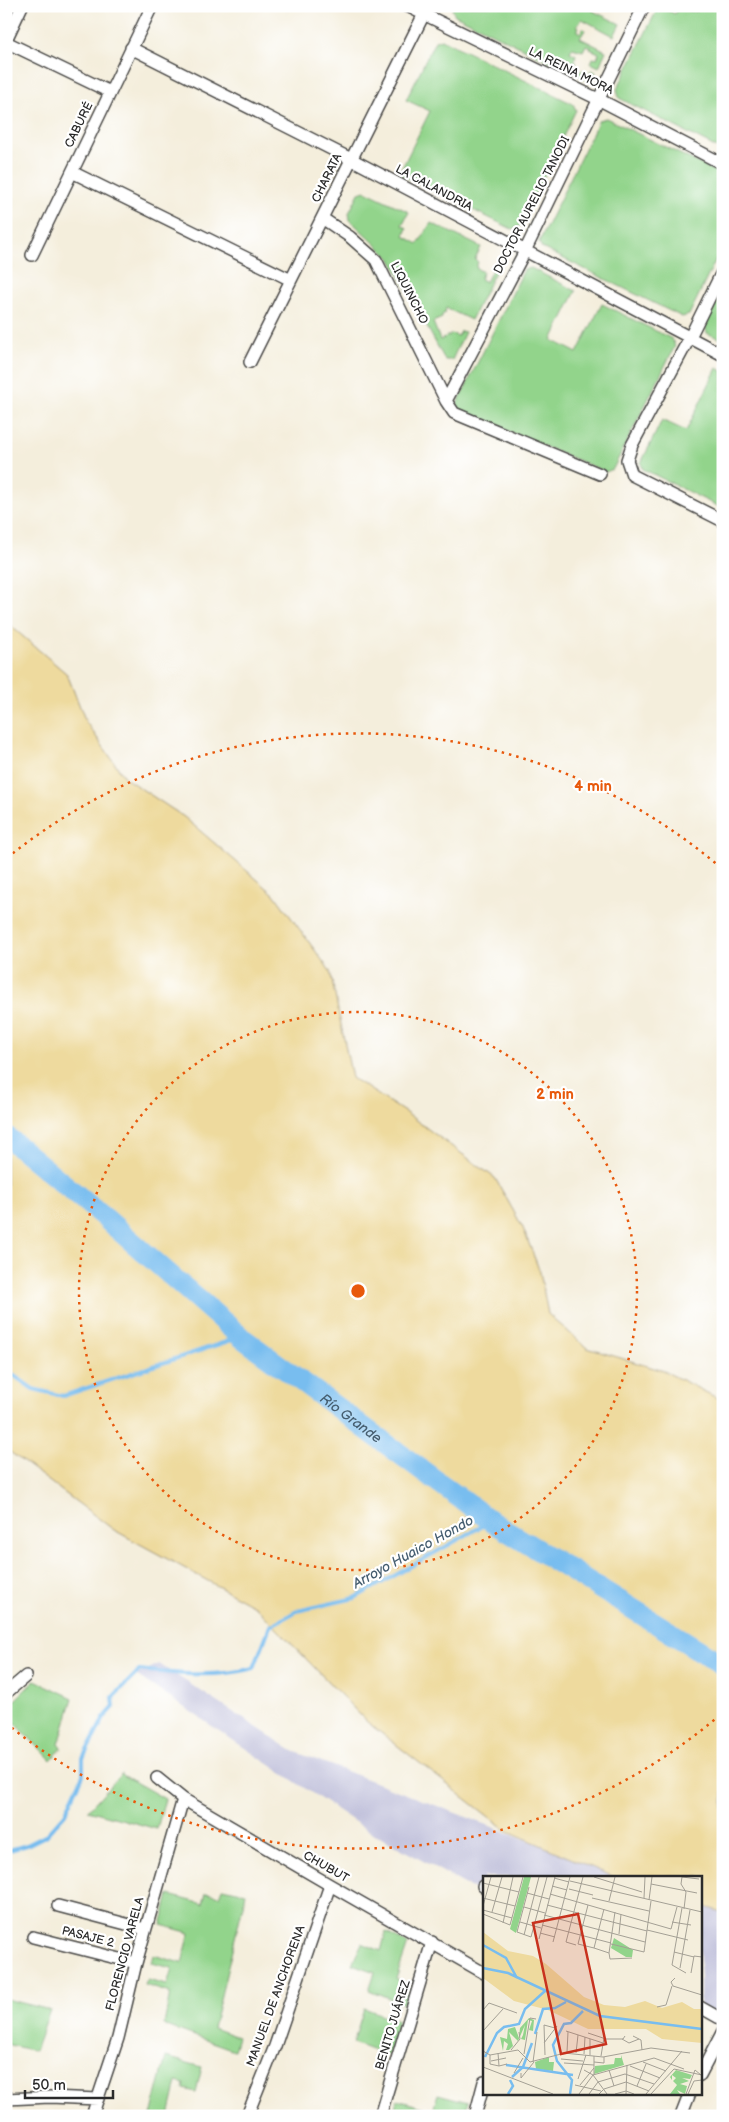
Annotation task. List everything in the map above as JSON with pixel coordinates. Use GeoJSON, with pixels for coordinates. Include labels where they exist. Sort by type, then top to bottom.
{"type":"FeatureCollection","features":[{"type":"Feature","properties":{"kind":"street"},"geometry":{"type":"LineString","coordinates":[[22,6],[6,41],[110,92]]}},
{"type":"Feature","properties":{"kind":"street","name":"CABURÉ"},"geometry":{"type":"LineString","coordinates":[[32,255],[152,6]]}},
{"type":"Feature","properties":{"kind":"street","name":"LA REINA MORA"},"geometry":{"type":"LineString","coordinates":[[407,6],[426,10],[723,164]]}},
{"type":"Feature","properties":{"kind":"street","name":"DOCTOR AURELIO TANODI"},"geometry":{"type":"LineString","coordinates":[[446,401],[525,251],[644,6]]}},
{"type":"Feature","properties":{"kind":"street","name":"CHARATA"},"geometry":{"type":"LineString","coordinates":[[250,362],[426,10]]}},
{"type":"Feature","properties":{"kind":"street","name":"LA CALANDRIA"},"geometry":{"type":"LineString","coordinates":[[131,48],[351,159],[689,339],[723,355]]}},
{"type":"Feature","properties":{"kind":"street"},"geometry":{"type":"LineString","coordinates":[[72,172],[291,280]]}},
{"type":"Feature","properties":{"kind":"street","name":"LIQUINCHO"},"geometry":{"type":"LineString","coordinates":[[322,218],[350,237],[376,260],[446,401]]}},
{"type":"Feature","properties":{"kind":"street"},"geometry":{"type":"LineString","coordinates":[[723,270],[689,339],[632,445],[627,460],[632,475],[723,521]]}},
{"type":"Feature","properties":{"kind":"street"},"geometry":{"type":"LineString","coordinates":[[446,401],[454,413],[600,474]]}},
{"type":"Feature","properties":{"kind":"street"},"geometry":{"type":"LineString","coordinates":[[6,1693],[26,1676]]}},
{"type":"Feature","properties":{"kind":"street","name":"CHUBUT"},"geometry":{"type":"LineString","coordinates":[[157,1778],[183,1799],[483,1972]]}},
{"type":"Feature","properties":{"kind":"street","name":"FLORENCIO VARELA"},"geometry":{"type":"LineString","coordinates":[[92,2116],[118,2038],[145,1928],[183,1799]]}},
{"type":"Feature","properties":{"kind":"street","name":"MANUEL DE ANCHORENA"},"geometry":{"type":"LineString","coordinates":[[247,2116],[275,2046],[330,1885]]}},
{"type":"Feature","properties":{"kind":"street"},"geometry":{"type":"LineString","coordinates":[[58,1906],[145,1928]]}},
{"type":"Feature","properties":{"kind":"street","name":"PASAJE 2"},"geometry":{"type":"LineString","coordinates":[[33,1937],[136,1963]]}},
{"type":"Feature","properties":{"kind":"street","name":"BENITO JUÁREZ"},"geometry":{"type":"LineString","coordinates":[[380,2116],[432,1942]]}},
{"type":"Feature","properties":{"kind":"street"},"geometry":{"type":"LineString","coordinates":[[702,2008],[723,2020]]}},
{"type":"Feature","properties":{"kind":"street"},"geometry":{"type":"LineString","coordinates":[[702,2071],[723,2031]]}},
{"type":"Feature","properties":{"kind":"street"},"geometry":{"type":"LineString","coordinates":[[475,2116],[483,2086]]}},
{"type":"Feature","properties":{"kind":"street"},"geometry":{"type":"LineString","coordinates":[[681,2116],[690,2094]]}},
{"type":"Feature","properties":{"kind":"street"},"geometry":{"type":"LineString","coordinates":[[6,2099],[50,2097],[98,2099]]}},
{"type":"Feature","properties":{"kind":"shaded area"},"geometry":{"type":"Polygon","coordinates":[[[159,1664],[293,1751],[524,1839],[636,1876],[483,1876],[483,1894],[364,1828],[136,1675],[159,1664]]]}},
{"type":"Feature","properties":{"kind":"shaded area"},"geometry":{"type":"Polygon","coordinates":[[[702,1892],[723,1897],[723,2027],[702,2016],[702,1892]]]}},
{"type":"Feature","properties":{"kind":"green space"},"geometry":{"type":"Polygon","coordinates":[[[454,6],[594,6],[593,11],[620,24],[614,36],[582,19],[577,26],[579,27],[577,31],[580,33],[583,28],[585,30],[580,38],[606,51],[599,67],[591,63],[593,58],[597,59],[599,53],[590,49],[591,47],[586,45],[583,51],[572,48],[570,52],[576,55],[574,60],[577,62],[574,68],[581,72],[582,70],[589,73],[591,70],[596,72],[593,78],[587,80],[455,15],[452,10],[454,6]]]}},
{"type":"Feature","properties":{"kind":"green space"},"geometry":{"type":"Polygon","coordinates":[[[659,6],[675,14],[679,6],[688,6],[687,9],[691,12],[692,10],[696,12],[699,6],[723,6],[723,151],[619,98],[617,89],[659,6]]]}},
{"type":"Feature","properties":{"kind":"green space"},"geometry":{"type":"Polygon","coordinates":[[[441,39],[573,104],[576,110],[519,227],[512,229],[399,174],[430,111],[406,100],[435,41],[441,39]]]}},
{"type":"Feature","properties":{"kind":"green space"},"geometry":{"type":"Polygon","coordinates":[[[606,118],[723,175],[723,245],[689,315],[682,317],[542,248],[539,242],[599,120],[606,118]]]}},
{"type":"Feature","properties":{"kind":"green space"},"geometry":{"type":"Polygon","coordinates":[[[365,191],[409,212],[402,225],[407,228],[404,236],[418,244],[431,223],[481,247],[475,259],[478,262],[476,268],[483,272],[480,279],[486,282],[498,258],[500,262],[471,320],[446,308],[442,318],[433,322],[440,340],[452,334],[458,336],[461,331],[465,332],[452,360],[445,360],[390,258],[350,220],[349,213],[359,193],[365,191]]]}},
{"type":"Feature","properties":{"kind":"green space"},"geometry":{"type":"Polygon","coordinates":[[[531,268],[576,291],[552,340],[577,353],[602,304],[672,339],[675,346],[613,469],[606,472],[460,411],[457,404],[524,270],[531,268]]]}},
{"type":"Feature","properties":{"kind":"green space"},"geometry":{"type":"Polygon","coordinates":[[[723,290],[723,340],[707,333],[705,326],[723,290]]]}},
{"type":"Feature","properties":{"kind":"green space"},"geometry":{"type":"Polygon","coordinates":[[[717,368],[723,371],[723,509],[643,469],[641,463],[662,420],[686,431],[717,368]]]}},
{"type":"Feature","properties":{"kind":"green space"},"geometry":{"type":"Polygon","coordinates":[[[35,1680],[73,1698],[59,1744],[62,1748],[51,1760],[6,1714],[6,1709],[35,1680]]]}},
{"type":"Feature","properties":{"kind":"green space"},"geometry":{"type":"Polygon","coordinates":[[[121,1774],[165,1799],[157,1829],[88,1810],[121,1774]]]}},
{"type":"Feature","properties":{"kind":"green space"},"geometry":{"type":"Polygon","coordinates":[[[223,1888],[246,1893],[213,2028],[238,2037],[234,2050],[164,2025],[170,1993],[145,1985],[147,1980],[167,1985],[172,1968],[151,1963],[153,1955],[182,1963],[190,1933],[161,1925],[169,1895],[203,1904],[206,1893],[220,1896],[223,1888]]]}},
{"type":"Feature","properties":{"kind":"green space"},"geometry":{"type":"Polygon","coordinates":[[[386,1932],[408,1944],[396,1979],[409,1985],[404,2004],[369,1990],[375,1972],[352,1964],[362,1943],[381,1951],[386,1932]]]}},
{"type":"Feature","properties":{"kind":"green space"},"geometry":{"type":"Polygon","coordinates":[[[6,1999],[50,2010],[35,2051],[6,2044],[6,1999]]]}},
{"type":"Feature","properties":{"kind":"green space"},"geometry":{"type":"Polygon","coordinates":[[[364,2008],[398,2021],[388,2056],[353,2043],[364,2008]]]}},
{"type":"Feature","properties":{"kind":"green space"},"geometry":{"type":"Polygon","coordinates":[[[166,2057],[202,2067],[196,2092],[184,2089],[185,2084],[177,2082],[169,2116],[151,2116],[166,2057]]]}},
{"type":"Feature","properties":{"kind":"green space"},"geometry":{"type":"Polygon","coordinates":[[[438,2094],[468,2102],[465,2116],[393,2116],[397,2100],[433,2110],[438,2094]]]}},
{"type":"Feature","properties":{"kind":"sand"},"geometry":{"type":"Polygon","coordinates":[[[6,622],[67,674],[86,722],[125,778],[184,817],[274,894],[330,971],[352,1078],[406,1113],[495,1178],[523,1228],[540,1272],[548,1314],[587,1348],[664,1371],[723,1401],[723,1912],[702,1907],[702,1876],[612,1876],[506,1830],[367,1722],[256,1607],[114,1530],[6,1449],[6,622]]]}},
{"type":"Feature","properties":{"kind":"waterway","name":"Río Grande"},"geometry":{"type":"LineString","coordinates":[[6,1136],[105,1218],[241,1337],[491,1521],[723,1665]]}},
{"type":"Feature","properties":{"kind":"waterway","name":"Arroyo Huaico Hondo"},"geometry":{"type":"LineString","coordinates":[[6,1370],[33,1389],[63,1396],[241,1337]]}},
{"type":"Feature","properties":{"kind":"waterway","name":"Arroyo Huaico Hondo"},"geometry":{"type":"LineString","coordinates":[[6,1851],[27,1845],[45,1836],[65,1814],[83,1775],[83,1758],[104,1718],[114,1707],[113,1697],[140,1670],[183,1674],[212,1674],[254,1668],[270,1626],[297,1611],[355,1598],[491,1521]]}}]}
